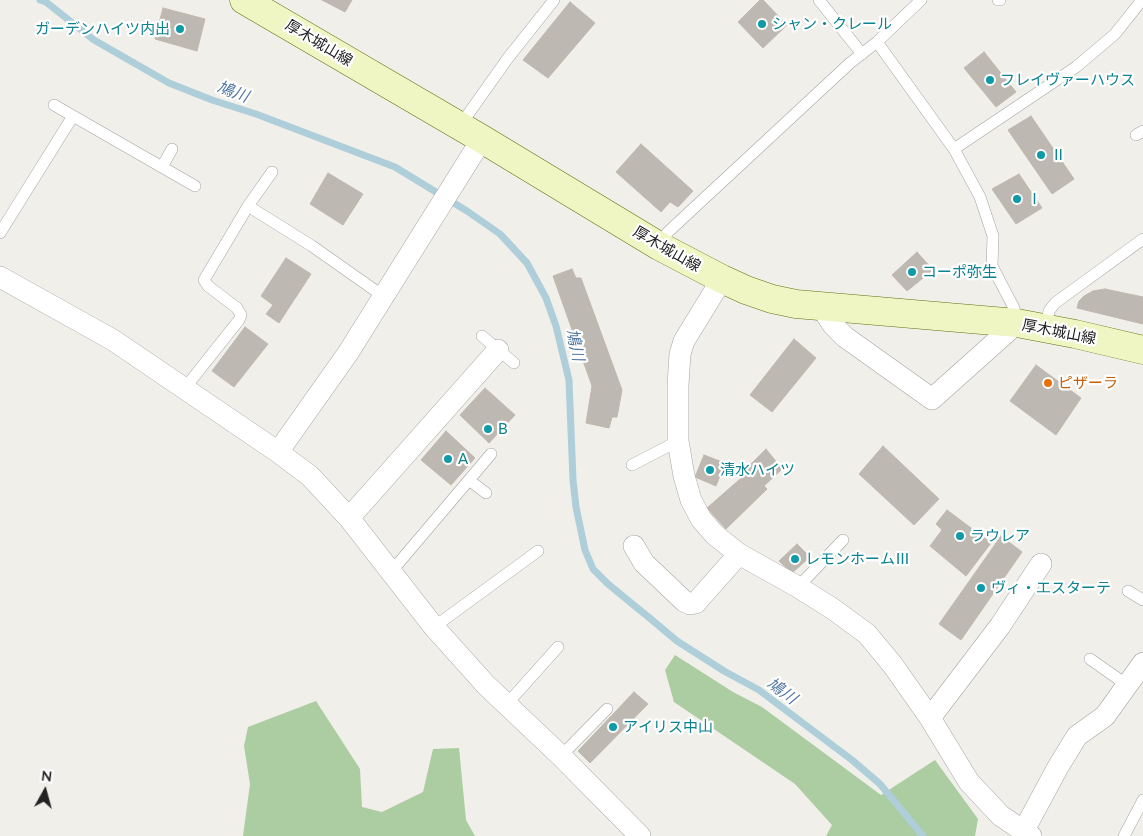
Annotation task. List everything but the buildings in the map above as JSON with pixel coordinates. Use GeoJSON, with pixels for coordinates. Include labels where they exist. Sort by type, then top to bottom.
{"type":"FeatureCollection","features":[{"type":"Feature","properties":{"kind":"main road","name":"厚木城山線"},"geometry":{"type":"LineString","coordinates":[[244,0],[659,246],[722,280],[772,299],[796,304],[1017,323],[1143,350]]}},
{"type":"Feature","properties":{"kind":"street"},"geometry":{"type":"LineString","coordinates":[[278,452],[348,353],[430,223],[452,186],[470,133]]}},
{"type":"Feature","properties":{"kind":"street"},"geometry":{"type":"LineString","coordinates":[[0,277],[113,340],[278,452],[310,476],[349,518],[434,627],[480,678],[640,836]]}},
{"type":"Feature","properties":{"kind":"street"},"geometry":{"type":"LineString","coordinates":[[722,280],[684,341],[681,349],[678,385],[678,441],[684,476],[696,509],[706,527],[739,554],[798,587],[833,609],[867,634],[882,651],[930,718],[969,782],[1001,816],[1027,834],[1058,767],[1077,736],[1105,716],[1143,663]]}},
{"type":"Feature","properties":{"kind":"street"},"geometry":{"type":"LineString","coordinates":[[821,307],[833,325],[845,337],[932,400],[1017,323]]}},
{"type":"Feature","properties":{"kind":"street"},"geometry":{"type":"LineString","coordinates":[[349,518],[506,356]]}},
{"type":"Feature","properties":{"kind":"street"},"geometry":{"type":"LineString","coordinates":[[634,546],[644,563],[684,601],[690,604],[696,603],[739,554]]}},
{"type":"Feature","properties":{"kind":"street"},"geometry":{"type":"LineString","coordinates":[[930,718],[1000,626],[1041,564]]}},
{"type":"Feature","properties":{"kind":"lane"},"geometry":{"type":"LineString","coordinates":[[470,133],[508,58],[554,0]]}},
{"type":"Feature","properties":{"kind":"lane"},"geometry":{"type":"LineString","coordinates":[[819,0],[862,54]]}},
{"type":"Feature","properties":{"kind":"lane"},"geometry":{"type":"LineString","coordinates":[[659,246],[668,232],[921,0]]}},
{"type":"Feature","properties":{"kind":"lane"},"geometry":{"type":"LineString","coordinates":[[954,149],[1076,68],[1115,34],[1142,0]]}},
{"type":"Feature","properties":{"kind":"lane"},"geometry":{"type":"LineString","coordinates":[[877,42],[954,149],[980,197],[993,236],[992,266],[1014,308],[1017,323]]}},
{"type":"Feature","properties":{"kind":"lane"},"geometry":{"type":"LineString","coordinates":[[54,105],[195,186]]}},
{"type":"Feature","properties":{"kind":"lane"},"geometry":{"type":"LineString","coordinates":[[0,233],[73,116]]}},
{"type":"Feature","properties":{"kind":"lane"},"geometry":{"type":"LineString","coordinates":[[162,167],[172,149]]}},
{"type":"Feature","properties":{"kind":"lane"},"geometry":{"type":"LineString","coordinates":[[185,388],[239,320],[241,315],[237,308],[208,286],[204,280],[248,206],[272,172]]}},
{"type":"Feature","properties":{"kind":"lane"},"geometry":{"type":"LineString","coordinates":[[248,206],[312,246],[384,296]]}},
{"type":"Feature","properties":{"kind":"lane"},"geometry":{"type":"LineString","coordinates":[[1046,328],[1049,310],[1054,303],[1143,239]]}},
{"type":"Feature","properties":{"kind":"lane"},"geometry":{"type":"LineString","coordinates":[[482,336],[506,356]]}},
{"type":"Feature","properties":{"kind":"lane"},"geometry":{"type":"LineString","coordinates":[[632,465],[678,441]]}},
{"type":"Feature","properties":{"kind":"lane"},"geometry":{"type":"LineString","coordinates":[[391,572],[491,454]]}},
{"type":"Feature","properties":{"kind":"lane"},"geometry":{"type":"LineString","coordinates":[[469,480],[486,493]]}},
{"type":"Feature","properties":{"kind":"lane"},"geometry":{"type":"LineString","coordinates":[[798,587],[842,540]]}},
{"type":"Feature","properties":{"kind":"lane"},"geometry":{"type":"LineString","coordinates":[[434,627],[538,551]]}},
{"type":"Feature","properties":{"kind":"lane"},"geometry":{"type":"LineString","coordinates":[[1128,591],[1143,600]]}},
{"type":"Feature","properties":{"kind":"lane"},"geometry":{"type":"LineString","coordinates":[[506,705],[558,647]]}},
{"type":"Feature","properties":{"kind":"lane"},"geometry":{"type":"LineString","coordinates":[[1090,659],[1127,685]]}},
{"type":"Feature","properties":{"kind":"lane"},"geometry":{"type":"LineString","coordinates":[[561,756],[607,709]]}},
{"type":"Feature","properties":{"kind":"lane"},"geometry":{"type":"LineString","coordinates":[[1124,836],[1143,800]]}},
{"type":"Feature","properties":{"kind":"green space"},"geometry":{"type":"Polygon","coordinates":[[[675,655],[733,692],[762,707],[881,795],[935,760],[978,819],[975,836],[826,836],[832,825],[795,784],[674,702],[665,670],[675,655]]]}},
{"type":"Feature","properties":{"kind":"green space"},"geometry":{"type":"Polygon","coordinates":[[[316,701],[360,769],[362,807],[382,812],[423,792],[433,749],[459,748],[466,820],[475,836],[243,836],[250,784],[244,746],[248,727],[316,701]]]}},
{"type":"Feature","properties":{"kind":"waterway","name":"鳩川"},"geometry":{"type":"LineString","coordinates":[[40,0],[46,2],[94,40],[169,83],[395,167],[467,211],[500,234],[527,263],[546,298],[556,326],[569,380],[573,480],[576,507],[585,550],[593,569],[608,584],[677,641],[724,671],[759,690],[852,760],[880,784],[923,836]]}},
{"type":"Feature","properties":{"kind":"place","name":"シャン・クレール"},"geometry":{"type":"Point","coordinates":[762,24]}},
{"type":"Feature","properties":{"kind":"place","name":"ガーデンハイツ内出"},"geometry":{"type":"Point","coordinates":[180,29]}},
{"type":"Feature","properties":{"kind":"place","name":"フレイヴァーハウス"},"geometry":{"type":"Point","coordinates":[990,80]}},
{"type":"Feature","properties":{"kind":"place","name":"Ⅱ"},"geometry":{"type":"Point","coordinates":[1041,155]}},
{"type":"Feature","properties":{"kind":"place","name":"Ⅰ"},"geometry":{"type":"Point","coordinates":[1017,199]}},
{"type":"Feature","properties":{"kind":"place","name":"コーポ弥生"},"geometry":{"type":"Point","coordinates":[912,272]}},
{"type":"Feature","properties":{"kind":"place","name":"ピザーラ"},"geometry":{"type":"Point","coordinates":[1048,383]}},
{"type":"Feature","properties":{"kind":"place","name":"B"},"geometry":{"type":"Point","coordinates":[488,429]}},
{"type":"Feature","properties":{"kind":"place","name":"A"},"geometry":{"type":"Point","coordinates":[448,459]}},
{"type":"Feature","properties":{"kind":"place","name":"清水ハイツ"},"geometry":{"type":"Point","coordinates":[710,470]}},
{"type":"Feature","properties":{"kind":"place","name":"ラウレア"},"geometry":{"type":"Point","coordinates":[960,536]}},
{"type":"Feature","properties":{"kind":"place","name":"レモンホームⅢ"},"geometry":{"type":"Point","coordinates":[795,559]}},
{"type":"Feature","properties":{"kind":"place","name":"ヴィ・エスターテ"},"geometry":{"type":"Point","coordinates":[981,588]}},
{"type":"Feature","properties":{"kind":"place","name":"アイリス中山"},"geometry":{"type":"Point","coordinates":[613,727]}}]}
